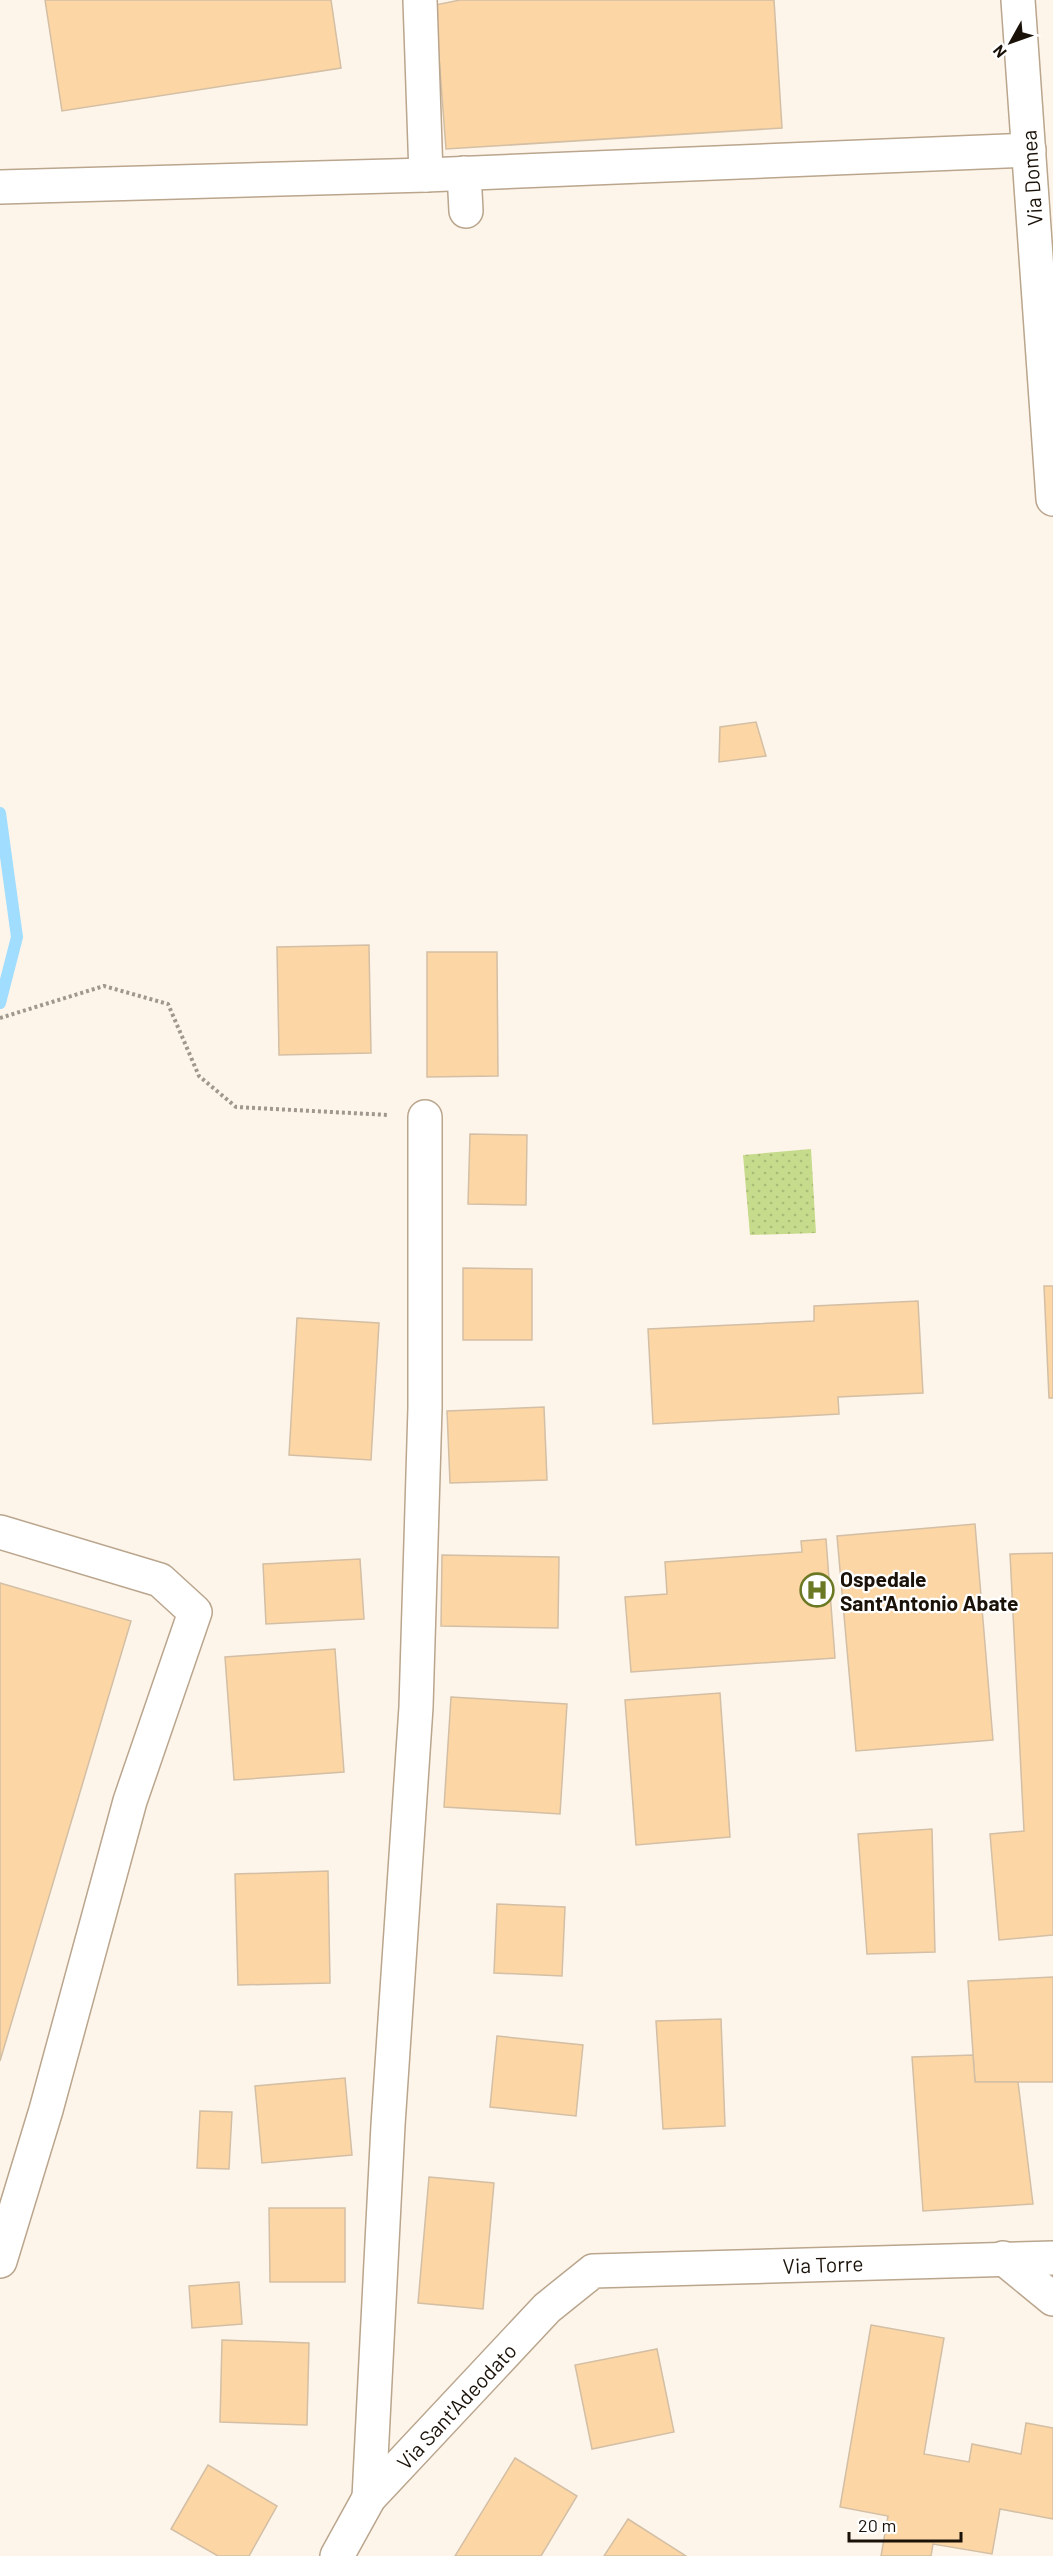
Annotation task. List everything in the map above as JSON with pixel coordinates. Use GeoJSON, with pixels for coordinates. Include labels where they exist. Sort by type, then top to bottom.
{"type":"FeatureCollection","features":[{"type":"Feature","properties":{"kind":"street"},"geometry":{"type":"LineString","coordinates":[[420,0],[426,175]]}},
{"type":"Feature","properties":{"kind":"street","name":"Via Domea"},"geometry":{"type":"LineString","coordinates":[[1018,0],[1053,499]]}},
{"type":"Feature","properties":{"kind":"street"},"geometry":{"type":"LineString","coordinates":[[0,187],[426,175],[1029,150]]}},
{"type":"Feature","properties":{"kind":"street"},"geometry":{"type":"LineString","coordinates":[[464,173],[466,211]]}},
{"type":"Feature","properties":{"kind":"street"},"geometry":{"type":"LineString","coordinates":[[369,2498],[388,2125],[416,1707],[425,1408],[425,1117]]}},
{"type":"Feature","properties":{"kind":"street"},"geometry":{"type":"LineString","coordinates":[[0,1532],[160,1580],[195,1612],[130,1801],[46,2110],[0,2261]]}},
{"type":"Feature","properties":{"kind":"street"},"geometry":{"type":"LineString","coordinates":[[1003,2258],[1053,2299]]}},
{"type":"Feature","properties":{"kind":"street","name":"Via Torre"},"geometry":{"type":"LineString","coordinates":[[593,2271],[1053,2258]]}},
{"type":"Feature","properties":{"kind":"street","name":"Via Sant'Adeodato"},"geometry":{"type":"LineString","coordinates":[[338,2556],[369,2498],[547,2308],[593,2271]]}},
{"type":"Feature","properties":{"kind":"path"},"geometry":{"type":"LineString","coordinates":[[0,1018],[104,986],[168,1004],[199,1076],[236,1107],[425,1117]]}},
{"type":"Feature","properties":{"kind":"green space"},"geometry":{"type":"Polygon","coordinates":[[[811,1149],[816,1233],[750,1235],[743,1155],[811,1149]]]}},
{"type":"Feature","properties":{"kind":"building"},"geometry":{"type":"Polygon","coordinates":[[[45,0],[331,0],[341,68],[62,111],[45,0]]]}},
{"type":"Feature","properties":{"kind":"building"},"geometry":{"type":"Polygon","coordinates":[[[460,0],[774,0],[782,128],[446,149],[435,5],[460,0]]]}},
{"type":"Feature","properties":{"kind":"building"},"geometry":{"type":"Polygon","coordinates":[[[756,722],[766,756],[719,762],[720,727],[756,722]]]}},
{"type":"Feature","properties":{"kind":"building"},"geometry":{"type":"Polygon","coordinates":[[[369,945],[371,1053],[279,1055],[277,947],[369,945]]]}},
{"type":"Feature","properties":{"kind":"building"},"geometry":{"type":"Polygon","coordinates":[[[427,952],[497,952],[498,1076],[427,1077],[427,952]]]}},
{"type":"Feature","properties":{"kind":"building"},"geometry":{"type":"Polygon","coordinates":[[[470,1134],[527,1135],[526,1205],[468,1204],[470,1134]]]}},
{"type":"Feature","properties":{"kind":"building"},"geometry":{"type":"Polygon","coordinates":[[[463,1268],[532,1269],[532,1340],[463,1340],[463,1268]]]}},
{"type":"Feature","properties":{"kind":"building"},"geometry":{"type":"Polygon","coordinates":[[[1044,1286],[1053,1286],[1053,1398],[1049,1398],[1044,1286]]]}},
{"type":"Feature","properties":{"kind":"building"},"geometry":{"type":"Polygon","coordinates":[[[918,1301],[923,1393],[838,1397],[839,1414],[653,1424],[648,1329],[814,1321],[814,1306],[918,1301]]]}},
{"type":"Feature","properties":{"kind":"building"},"geometry":{"type":"Polygon","coordinates":[[[297,1318],[379,1323],[371,1460],[289,1455],[297,1318]]]}},
{"type":"Feature","properties":{"kind":"building"},"geometry":{"type":"Polygon","coordinates":[[[544,1407],[547,1480],[450,1483],[447,1411],[544,1407]]]}},
{"type":"Feature","properties":{"kind":"building"},"geometry":{"type":"Polygon","coordinates":[[[975,1524],[993,1740],[856,1751],[837,1536],[975,1524]]]}},
{"type":"Feature","properties":{"kind":"building"},"geometry":{"type":"Polygon","coordinates":[[[826,1539],[835,1658],[631,1672],[625,1597],[667,1594],[665,1562],[802,1552],[801,1541],[826,1539]]]}},
{"type":"Feature","properties":{"kind":"building"},"geometry":{"type":"Polygon","coordinates":[[[1053,1553],[1053,1935],[999,1940],[990,1834],[1024,1831],[1010,1554],[1053,1553]]]}},
{"type":"Feature","properties":{"kind":"building"},"geometry":{"type":"Polygon","coordinates":[[[442,1555],[559,1557],[558,1628],[441,1626],[442,1555]]]}},
{"type":"Feature","properties":{"kind":"building"},"geometry":{"type":"Polygon","coordinates":[[[360,1559],[364,1619],[266,1624],[263,1564],[360,1559]]]}},
{"type":"Feature","properties":{"kind":"building"},"geometry":{"type":"Polygon","coordinates":[[[0,1583],[131,1621],[0,2061],[0,1583]]]}},
{"type":"Feature","properties":{"kind":"building"},"geometry":{"type":"Polygon","coordinates":[[[335,1649],[344,1772],[234,1780],[225,1657],[335,1649]]]}},
{"type":"Feature","properties":{"kind":"building"},"geometry":{"type":"Polygon","coordinates":[[[720,1693],[730,1837],[636,1845],[625,1700],[720,1693]]]}},
{"type":"Feature","properties":{"kind":"building"},"geometry":{"type":"Polygon","coordinates":[[[451,1697],[567,1704],[560,1814],[444,1807],[451,1697]]]}},
{"type":"Feature","properties":{"kind":"building"},"geometry":{"type":"Polygon","coordinates":[[[932,1829],[935,1952],[867,1954],[858,1834],[932,1829]]]}},
{"type":"Feature","properties":{"kind":"building"},"geometry":{"type":"Polygon","coordinates":[[[328,1871],[330,1983],[238,1985],[235,1874],[328,1871]]]}},
{"type":"Feature","properties":{"kind":"building"},"geometry":{"type":"Polygon","coordinates":[[[497,1904],[565,1907],[562,1976],[494,1973],[497,1904]]]}},
{"type":"Feature","properties":{"kind":"building"},"geometry":{"type":"Polygon","coordinates":[[[1053,1977],[1053,2082],[975,2082],[968,1981],[1053,1977]]]}},
{"type":"Feature","properties":{"kind":"building"},"geometry":{"type":"Polygon","coordinates":[[[721,2019],[725,2126],[663,2129],[656,2021],[721,2019]]]}},
{"type":"Feature","properties":{"kind":"building"},"geometry":{"type":"Polygon","coordinates":[[[497,2036],[583,2045],[576,2116],[490,2107],[497,2036]]]}},
{"type":"Feature","properties":{"kind":"building"},"geometry":{"type":"Polygon","coordinates":[[[973,2055],[975,2082],[1018,2082],[1033,2204],[923,2211],[912,2057],[973,2055]]]}},
{"type":"Feature","properties":{"kind":"building"},"geometry":{"type":"Polygon","coordinates":[[[345,2078],[352,2155],[262,2163],[255,2086],[345,2078]]]}},
{"type":"Feature","properties":{"kind":"building"},"geometry":{"type":"Polygon","coordinates":[[[200,2111],[232,2112],[229,2169],[197,2168],[200,2111]]]}},
{"type":"Feature","properties":{"kind":"building"},"geometry":{"type":"Polygon","coordinates":[[[429,2177],[494,2183],[483,2309],[418,2303],[429,2177]]]}},
{"type":"Feature","properties":{"kind":"building"},"geometry":{"type":"Polygon","coordinates":[[[269,2208],[345,2208],[345,2282],[270,2282],[269,2208]]]}},
{"type":"Feature","properties":{"kind":"building"},"geometry":{"type":"Polygon","coordinates":[[[239,2282],[242,2324],[192,2328],[189,2286],[239,2282]]]}},
{"type":"Feature","properties":{"kind":"building"},"geometry":{"type":"Polygon","coordinates":[[[871,2325],[944,2338],[924,2454],[969,2462],[972,2444],[1021,2454],[1026,2423],[1053,2428],[1053,2519],[1000,2509],[992,2554],[933,2544],[931,2556],[881,2556],[888,2516],[840,2507],[871,2325]]]}},
{"type":"Feature","properties":{"kind":"building"},"geometry":{"type":"Polygon","coordinates":[[[222,2340],[309,2343],[307,2425],[220,2422],[222,2340]]]}},
{"type":"Feature","properties":{"kind":"building"},"geometry":{"type":"Polygon","coordinates":[[[657,2349],[674,2432],[592,2449],[575,2365],[657,2349]]]}},
{"type":"Feature","properties":{"kind":"building"},"geometry":{"type":"Polygon","coordinates":[[[515,2458],[577,2496],[541,2556],[455,2556],[515,2458]]]}},
{"type":"Feature","properties":{"kind":"building"},"geometry":{"type":"Polygon","coordinates":[[[208,2465],[277,2506],[249,2556],[218,2556],[171,2529],[208,2465]]]}},
{"type":"Feature","properties":{"kind":"building"},"geometry":{"type":"Polygon","coordinates":[[[628,2519],[686,2556],[604,2556],[628,2519]]]}},
{"type":"Feature","properties":{"kind":"waterway"},"geometry":{"type":"LineString","coordinates":[[0,813],[17,937],[0,1003]]}},
{"type":"Feature","properties":{"kind":"place","name":"Ospedale Sant'Antonio Abate"},"geometry":{"type":"Point","coordinates":[817,1590]}}]}
